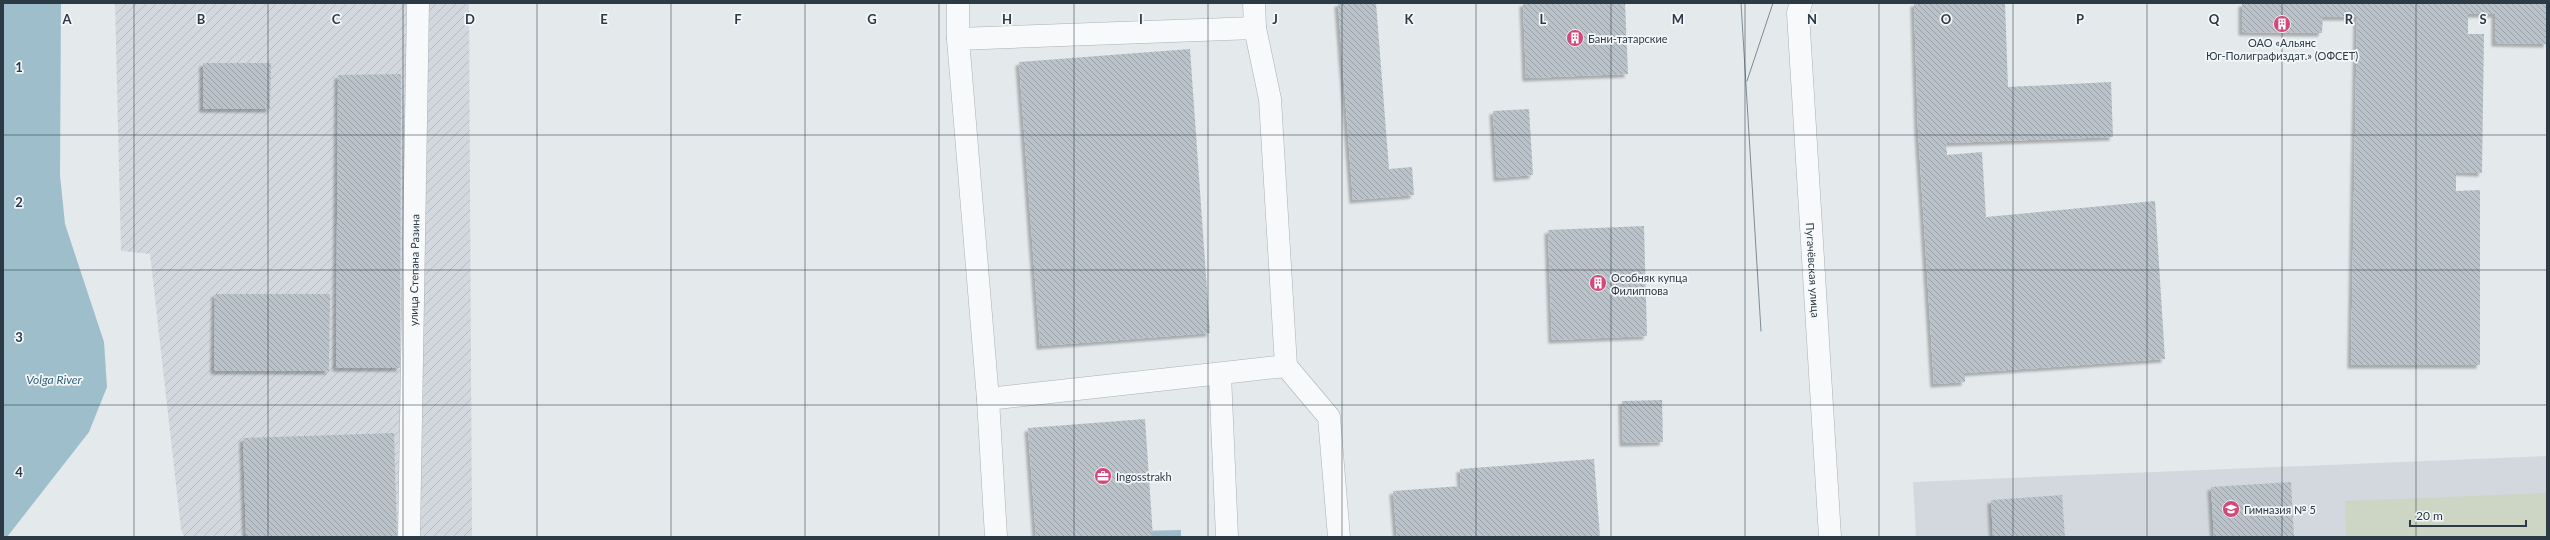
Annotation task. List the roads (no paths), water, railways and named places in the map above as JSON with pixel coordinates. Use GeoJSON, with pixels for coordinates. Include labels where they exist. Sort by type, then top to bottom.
{"type":"FeatureCollection","features":[{"type":"Feature","properties":{"kind":"street","name":"улица Степана Разина"},"geometry":{"type":"LineString","coordinates":[[409,537],[418,3]]}},
{"type":"Feature","properties":{"kind":"street"},"geometry":{"type":"LineString","coordinates":[[958,3],[958,39],[988,399],[996,537]]}},
{"type":"Feature","properties":{"kind":"street"},"geometry":{"type":"LineString","coordinates":[[1254,3],[1255,28],[1270,99],[1286,366],[1329,417],[1339,537]]}},
{"type":"Feature","properties":{"kind":"street","name":"Пугачёвская улица"},"geometry":{"type":"LineString","coordinates":[[1801,3],[1798,13],[1830,537]]}},
{"type":"Feature","properties":{"kind":"street"},"geometry":{"type":"LineString","coordinates":[[958,39],[1255,28]]}},
{"type":"Feature","properties":{"kind":"street"},"geometry":{"type":"LineString","coordinates":[[988,399],[1286,366]]}},
{"type":"Feature","properties":{"kind":"street"},"geometry":{"type":"LineString","coordinates":[[1220,374],[1227,537]]}},
{"type":"Feature","properties":{"kind":"water","name":"Volga River"},"geometry":{"type":"Polygon","coordinates":[[[3,3],[61,3],[60,175],[65,224],[104,342],[107,387],[89,432],[7,537],[3,537],[3,3]]]}},
{"type":"Feature","properties":{"kind":"water"},"geometry":{"type":"Polygon","coordinates":[[[1181,530],[1181,537],[1059,537],[1059,533],[1181,530]]]}},
{"type":"Feature","properties":{"kind":"tram line"},"geometry":{"type":"LineString","coordinates":[[1741,3],[1761,331]]}},
{"type":"Feature","properties":{"kind":"tram line"},"geometry":{"type":"LineString","coordinates":[[1747,81],[1773,3]]}},
{"type":"Feature","properties":{"kind":"place","name":"ОАО «Альянс Юг-Полиграфиздат.» (ОФСЕТ)"},"geometry":{"type":"Point","coordinates":[2282,24]}},
{"type":"Feature","properties":{"kind":"place","name":"Бани-татарские"},"geometry":{"type":"Point","coordinates":[1575,38]}},
{"type":"Feature","properties":{"kind":"place","name":"Особняк купца Филиппова"},"geometry":{"type":"Point","coordinates":[1598,283]}},
{"type":"Feature","properties":{"kind":"place","name":"Ingosstrakh"},"geometry":{"type":"Point","coordinates":[1103,476]}},
{"type":"Feature","properties":{"kind":"place","name":"Гимназия № 5"},"geometry":{"type":"Point","coordinates":[2231,509]}}]}
